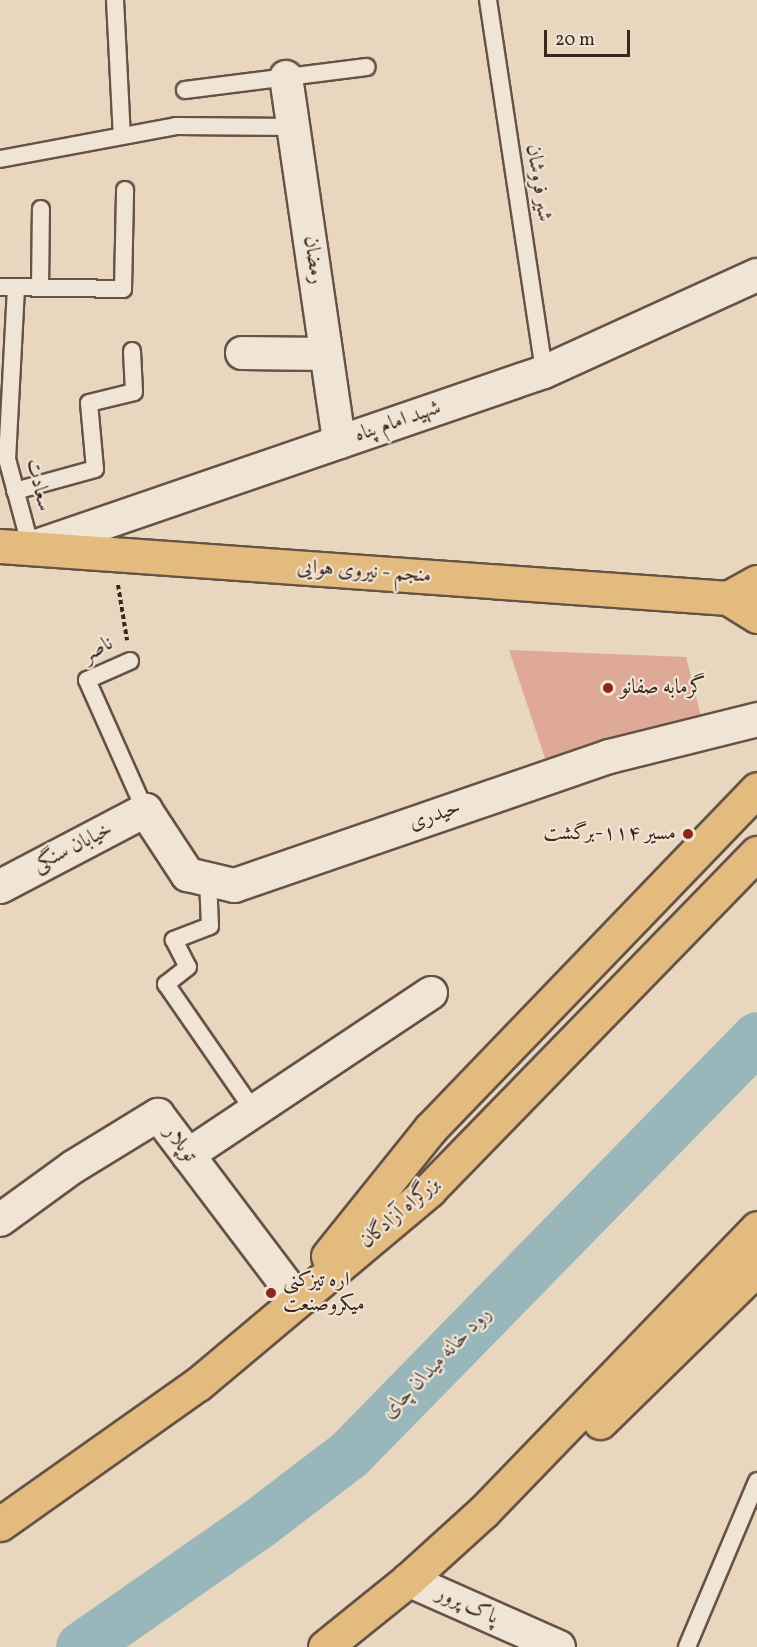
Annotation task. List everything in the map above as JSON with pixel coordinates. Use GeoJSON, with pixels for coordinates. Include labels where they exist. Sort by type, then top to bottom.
{"type":"FeatureCollection","features":[{"type":"Feature","properties":{"kind":"main road","name":"منجم - نیروی هوایی"},"geometry":{"type":"LineString","coordinates":[[16,547],[743,599]]}},
{"type":"Feature","properties":{"kind":"main road"},"geometry":{"type":"LineString","coordinates":[[757,582],[743,599],[757,616]]}},
{"type":"Feature","properties":{"kind":"main road"},"geometry":{"type":"LineString","coordinates":[[287,1306],[431,1128],[757,789]]}},
{"type":"Feature","properties":{"kind":"main road","name":"بزرگراه آزادگان"},"geometry":{"type":"LineString","coordinates":[[0,1524],[198,1384],[287,1306],[429,1190],[757,853]]}},
{"type":"Feature","properties":{"kind":"main road"},"geometry":{"type":"LineString","coordinates":[[325,1647],[408,1580],[484,1511],[757,1228]]}},
{"type":"Feature","properties":{"kind":"main road"},"geometry":{"type":"LineString","coordinates":[[484,1511],[598,1424],[757,1268]]}},
{"type":"Feature","properties":{"kind":"street","name":"رمضان"},"geometry":{"type":"LineString","coordinates":[[286,77],[339,442]]}},
{"type":"Feature","properties":{"kind":"street","name":"شهید امام پناه"},"geometry":{"type":"LineString","coordinates":[[16,547],[339,442],[544,372],[757,275]]}},
{"type":"Feature","properties":{"kind":"street"},"geometry":{"type":"LineString","coordinates":[[242,353],[327,354]]}},
{"type":"Feature","properties":{"kind":"street","name":"حیدری"},"geometry":{"type":"LineString","coordinates":[[145,810],[187,874],[234,885],[609,756],[757,718]]}},
{"type":"Feature","properties":{"kind":"street","name":"خیابان سنگی"},"geometry":{"type":"LineString","coordinates":[[0,886],[145,810]]}},
{"type":"Feature","properties":{"kind":"street"},"geometry":{"type":"LineString","coordinates":[[188,1155],[431,993]]}},
{"type":"Feature","properties":{"kind":"street","name":"توپلار"},"geometry":{"type":"LineString","coordinates":[[0,1220],[73,1167],[158,1115],[188,1155],[287,1306]]}},
{"type":"Feature","properties":{"kind":"street","name":"پاک پرور"},"geometry":{"type":"LineString","coordinates":[[408,1580],[548,1645]]}},
{"type":"Feature","properties":{"kind":"lane"},"geometry":{"type":"LineString","coordinates":[[116,0],[122,136]]}},
{"type":"Feature","properties":{"kind":"lane","name":"شیر فروشان"},"geometry":{"type":"LineString","coordinates":[[488,0],[544,372]]}},
{"type":"Feature","properties":{"kind":"lane"},"geometry":{"type":"LineString","coordinates":[[185,90],[367,67]]}},
{"type":"Feature","properties":{"kind":"lane"},"geometry":{"type":"LineString","coordinates":[[0,159],[176,126],[294,128]]}},
{"type":"Feature","properties":{"kind":"lane"},"geometry":{"type":"LineString","coordinates":[[8,287],[123,289],[125,190]]}},
{"type":"Feature","properties":{"kind":"lane"},"geometry":{"type":"LineString","coordinates":[[40,288],[41,209]]}},
{"type":"Feature","properties":{"kind":"lane","name":"سعادت"},"geometry":{"type":"LineString","coordinates":[[8,287],[7,459],[15,491],[16,547]]}},
{"type":"Feature","properties":{"kind":"lane"},"geometry":{"type":"LineString","coordinates":[[15,491],[95,469],[89,403],[134,392],[132,351]]}},
{"type":"Feature","properties":{"kind":"lane","name":"ناصر"},"geometry":{"type":"LineString","coordinates":[[130,661],[87,680],[145,810]]}},
{"type":"Feature","properties":{"kind":"lane"},"geometry":{"type":"LineString","coordinates":[[208,879],[210,926],[174,940],[188,967],[166,984],[254,1111]]}},
{"type":"Feature","properties":{"kind":"lane"},"geometry":{"type":"LineString","coordinates":[[687,1647],[757,1480]]}},
{"type":"Feature","properties":{"kind":"path","name":"ناصر"},"geometry":{"type":"LineString","coordinates":[[113,554],[130,661]]}},
{"type":"Feature","properties":{"kind":"building","name":"گرمابه صفانو"},"geometry":{"type":"Polygon","coordinates":[[[509,650],[686,657],[702,720],[547,764],[509,650]]]}},
{"type":"Feature","properties":{"kind":"waterway","name":"رود خانه میدان چای"},"geometry":{"type":"LineString","coordinates":[[81,1647],[260,1522],[349,1454],[757,1037]]}},
{"type":"Feature","properties":{"kind":"place","name":"گرمابه صفانو"},"geometry":{"type":"Point","coordinates":[608,688]}},
{"type":"Feature","properties":{"kind":"place","name":"مسیر ۱۱۴-برگشت"},"geometry":{"type":"Point","coordinates":[688,834]}},
{"type":"Feature","properties":{"kind":"place","name":"اره تیزکنی میکروصنعت"},"geometry":{"type":"Point","coordinates":[271,1293]}}]}
